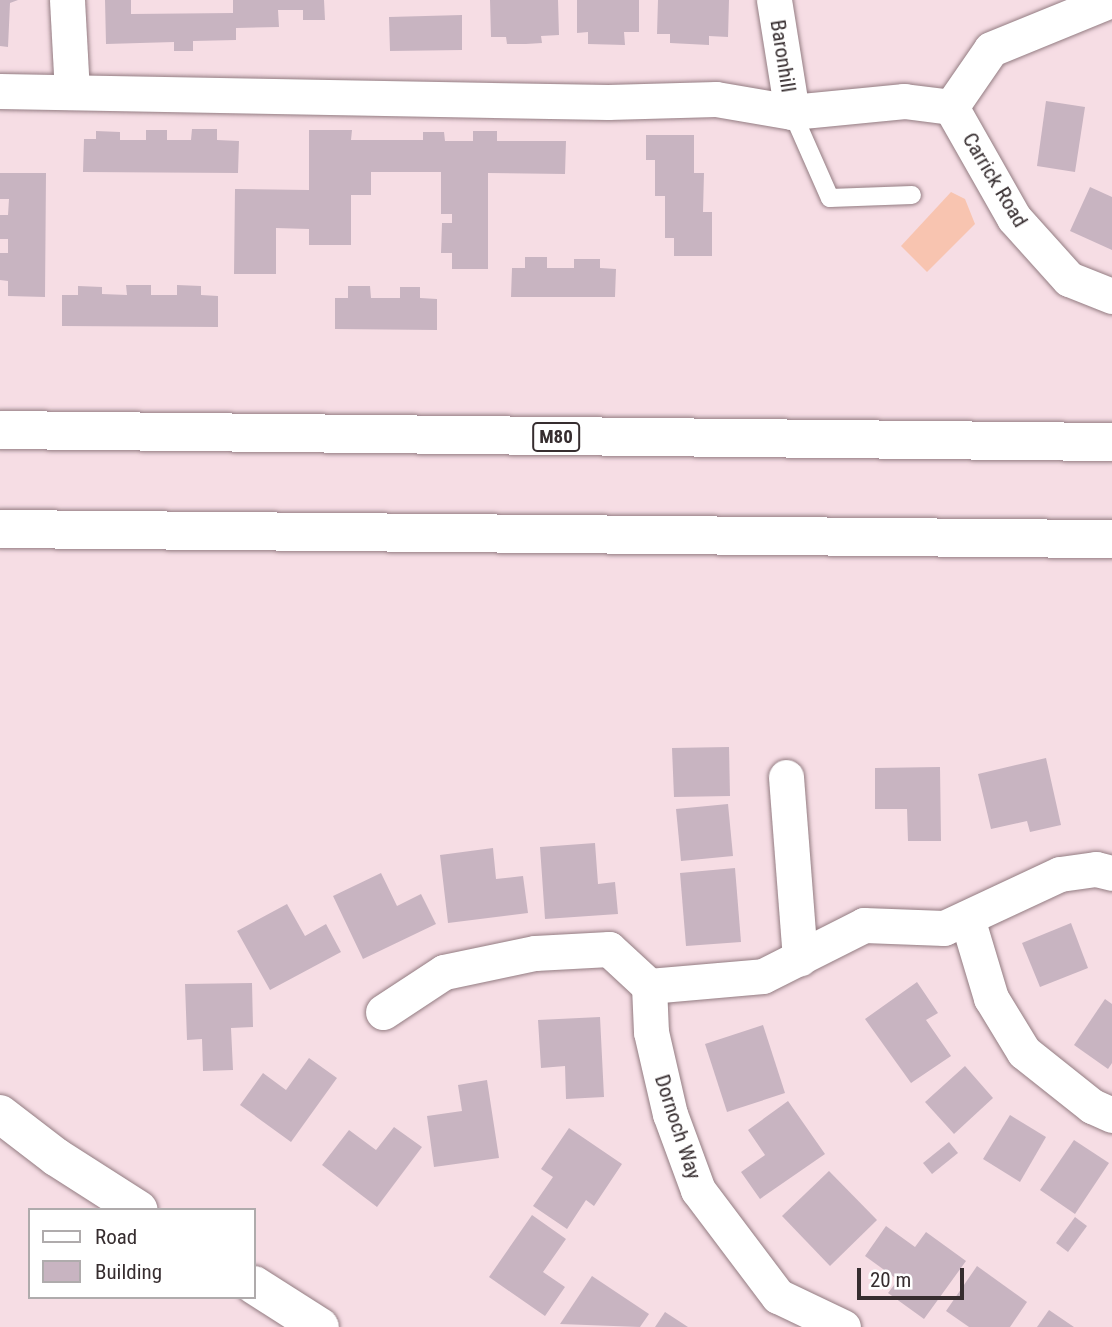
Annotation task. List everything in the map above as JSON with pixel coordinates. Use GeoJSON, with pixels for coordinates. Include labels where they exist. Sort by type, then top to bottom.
{"type":"FeatureCollection","features":[{"type":"Feature","properties":{"kind":"main road","name":"M80"},"geometry":{"type":"LineString","coordinates":[[0,430],[1112,442]]}},
{"type":"Feature","properties":{"kind":"main road"},"geometry":{"type":"LineString","coordinates":[[0,529],[1112,539]]}},
{"type":"Feature","properties":{"kind":"main road"},"geometry":{"type":"LineString","coordinates":[[0,1114],[56,1157],[136,1208]]}},
{"type":"Feature","properties":{"kind":"main road"},"geometry":{"type":"LineString","coordinates":[[256,1286],[320,1327]]}},
{"type":"Feature","properties":{"kind":"street"},"geometry":{"type":"LineString","coordinates":[[67,0],[72,92]]}},
{"type":"Feature","properties":{"kind":"street","name":"Baronhill"},"geometry":{"type":"LineString","coordinates":[[774,0],[792,112]]}},
{"type":"Feature","properties":{"kind":"street"},"geometry":{"type":"LineString","coordinates":[[0,91],[608,102],[716,99],[792,112],[904,101],[951,107],[991,49],[1111,0]]}},
{"type":"Feature","properties":{"kind":"street","name":"Carrick Road"},"geometry":{"type":"LineString","coordinates":[[951,107],[1014,218],[1069,279],[1112,296]]}},
{"type":"Feature","properties":{"kind":"street"},"geometry":{"type":"LineString","coordinates":[[786,778],[800,958]]}},
{"type":"Feature","properties":{"kind":"street"},"geometry":{"type":"LineString","coordinates":[[383,1012],[444,972],[535,953],[609,949],[649,986],[763,976],[864,925],[944,928],[1060,873],[1096,869],[1112,873]]}},
{"type":"Feature","properties":{"kind":"street"},"geometry":{"type":"LineString","coordinates":[[967,918],[990,999],[1024,1052],[1091,1107],[1112,1115]]}},
{"type":"Feature","properties":{"kind":"street","name":"Dornoch Way"},"geometry":{"type":"LineString","coordinates":[[649,986],[651,1032],[670,1114],[698,1190],[778,1296],[844,1327]]}},
{"type":"Feature","properties":{"kind":"lane"},"geometry":{"type":"LineString","coordinates":[[792,112],[830,198],[912,195]]}},
{"type":"Feature","properties":{"kind":"shaded area"},"geometry":{"type":"Polygon","coordinates":[[[951,192],[965,199],[975,224],[927,272],[901,246],[951,192]]]}},
{"type":"Feature","properties":{"kind":"building"},"geometry":{"type":"Polygon","coordinates":[[[0,0],[18,0],[10,3],[8,47],[0,46],[0,0]]]}},
{"type":"Feature","properties":{"kind":"building"},"geometry":{"type":"Polygon","coordinates":[[[105,0],[131,0],[131,14],[233,13],[233,0],[324,0],[325,20],[303,20],[303,10],[278,10],[279,27],[236,28],[236,40],[193,41],[193,51],[174,51],[174,42],[106,44],[105,0]]]}},
{"type":"Feature","properties":{"kind":"building"},"geometry":{"type":"Polygon","coordinates":[[[490,0],[558,0],[559,35],[541,36],[542,43],[526,44],[507,44],[506,37],[491,37],[490,0]]]}},
{"type":"Feature","properties":{"kind":"building"},"geometry":{"type":"Polygon","coordinates":[[[577,0],[639,0],[639,32],[624,32],[625,45],[588,44],[588,32],[577,33],[577,0]]]}},
{"type":"Feature","properties":{"kind":"building"},"geometry":{"type":"Polygon","coordinates":[[[658,0],[729,0],[728,37],[709,36],[709,45],[670,43],[670,34],[657,34],[658,0]]]}},
{"type":"Feature","properties":{"kind":"building"},"geometry":{"type":"Polygon","coordinates":[[[462,15],[462,50],[390,51],[389,17],[462,15]]]}},
{"type":"Feature","properties":{"kind":"building"},"geometry":{"type":"Polygon","coordinates":[[[1046,101],[1085,107],[1075,172],[1037,166],[1046,101]]]}},
{"type":"Feature","properties":{"kind":"building"},"geometry":{"type":"Polygon","coordinates":[[[192,129],[217,129],[217,140],[239,141],[238,173],[83,172],[84,139],[96,139],[96,131],[120,132],[120,140],[146,140],[146,130],[167,130],[167,140],[191,140],[192,129]]]}},
{"type":"Feature","properties":{"kind":"building"},"geometry":{"type":"Polygon","coordinates":[[[309,130],[352,130],[351,140],[423,140],[423,132],[444,132],[445,141],[473,141],[473,131],[497,131],[497,141],[566,141],[565,174],[488,173],[488,269],[452,269],[452,253],[441,253],[442,223],[452,223],[452,214],[441,214],[441,172],[371,172],[371,195],[351,195],[351,245],[309,245],[309,229],[276,228],[276,274],[234,274],[235,189],[309,190],[309,130]]]}},
{"type":"Feature","properties":{"kind":"building"},"geometry":{"type":"Polygon","coordinates":[[[646,135],[694,135],[694,173],[704,173],[703,212],[712,212],[712,256],[674,256],[674,238],[665,238],[665,196],[655,196],[655,160],[646,160],[646,135]]]}},
{"type":"Feature","properties":{"kind":"building"},"geometry":{"type":"Polygon","coordinates":[[[0,173],[46,173],[45,297],[8,296],[8,281],[0,280],[0,253],[8,253],[8,239],[0,239],[0,215],[8,215],[9,199],[0,199],[0,173]]]}},
{"type":"Feature","properties":{"kind":"building"},"geometry":{"type":"Polygon","coordinates":[[[1090,187],[1112,197],[1112,250],[1070,231],[1090,187]]]}},
{"type":"Feature","properties":{"kind":"building"},"geometry":{"type":"Polygon","coordinates":[[[525,257],[547,257],[547,268],[574,268],[574,259],[600,259],[600,268],[616,269],[615,297],[511,297],[512,268],[525,268],[525,257]]]}},
{"type":"Feature","properties":{"kind":"building"},"geometry":{"type":"Polygon","coordinates":[[[126,285],[151,285],[151,295],[177,295],[177,285],[201,286],[201,295],[218,296],[218,327],[62,326],[62,295],[78,295],[78,286],[102,287],[102,294],[127,295],[126,285]]]}},
{"type":"Feature","properties":{"kind":"building"},"geometry":{"type":"Polygon","coordinates":[[[348,286],[370,286],[371,298],[400,298],[400,287],[420,287],[420,298],[437,299],[437,330],[335,329],[335,298],[348,298],[348,286]]]}},
{"type":"Feature","properties":{"kind":"building"},"geometry":{"type":"Polygon","coordinates":[[[729,747],[730,796],[674,797],[672,748],[729,747]]]}},
{"type":"Feature","properties":{"kind":"building"},"geometry":{"type":"Polygon","coordinates":[[[1046,758],[1061,825],[1030,832],[1027,821],[991,829],[978,774],[1046,758]]]}},
{"type":"Feature","properties":{"kind":"building"},"geometry":{"type":"Polygon","coordinates":[[[940,767],[941,841],[908,841],[907,809],[875,809],[875,768],[940,767]]]}},
{"type":"Feature","properties":{"kind":"building"},"geometry":{"type":"Polygon","coordinates":[[[728,804],[733,856],[681,861],[676,809],[728,804]]]}},
{"type":"Feature","properties":{"kind":"building"},"geometry":{"type":"Polygon","coordinates":[[[595,843],[598,884],[615,882],[618,914],[545,919],[540,847],[595,843]]]}},
{"type":"Feature","properties":{"kind":"building"},"geometry":{"type":"Polygon","coordinates":[[[493,848],[496,879],[523,876],[528,913],[448,923],[440,855],[493,848]]]}},
{"type":"Feature","properties":{"kind":"building"},"geometry":{"type":"Polygon","coordinates":[[[735,868],[741,942],[686,946],[680,873],[735,868]]]}},
{"type":"Feature","properties":{"kind":"building"},"geometry":{"type":"Polygon","coordinates":[[[381,873],[397,906],[421,894],[436,924],[363,959],[333,896],[381,873]]]}},
{"type":"Feature","properties":{"kind":"building"},"geometry":{"type":"Polygon","coordinates":[[[287,904],[305,936],[326,924],[341,952],[270,990],[237,931],[287,904]]]}},
{"type":"Feature","properties":{"kind":"building"},"geometry":{"type":"Polygon","coordinates":[[[1071,923],[1088,968],[1040,987],[1022,943],[1071,923]]]}},
{"type":"Feature","properties":{"kind":"building"},"geometry":{"type":"Polygon","coordinates":[[[917,982],[938,1013],[926,1020],[951,1056],[911,1083],[865,1019],[917,982]]]}},
{"type":"Feature","properties":{"kind":"building"},"geometry":{"type":"Polygon","coordinates":[[[252,983],[253,1027],[231,1028],[233,1070],[203,1071],[202,1039],[187,1040],[185,984],[252,983]]]}},
{"type":"Feature","properties":{"kind":"building"},"geometry":{"type":"Polygon","coordinates":[[[1105,999],[1112,1004],[1112,1063],[1108,1069],[1074,1045],[1105,999]]]}},
{"type":"Feature","properties":{"kind":"building"},"geometry":{"type":"Polygon","coordinates":[[[600,1017],[604,1097],[566,1099],[565,1066],[541,1068],[538,1020],[600,1017]]]}},
{"type":"Feature","properties":{"kind":"building"},"geometry":{"type":"Polygon","coordinates":[[[763,1025],[785,1093],[727,1112],[705,1044],[763,1025]]]}},
{"type":"Feature","properties":{"kind":"building"},"geometry":{"type":"Polygon","coordinates":[[[309,1058],[337,1078],[291,1142],[240,1105],[263,1073],[286,1090],[309,1058]]]}},
{"type":"Feature","properties":{"kind":"building"},"geometry":{"type":"Polygon","coordinates":[[[965,1066],[993,1098],[954,1134],[925,1102],[965,1066]]]}},
{"type":"Feature","properties":{"kind":"building"},"geometry":{"type":"Polygon","coordinates":[[[487,1080],[499,1158],[434,1167],[427,1116],[462,1111],[458,1085],[487,1080]]]}},
{"type":"Feature","properties":{"kind":"building"},"geometry":{"type":"Polygon","coordinates":[[[788,1101],[825,1154],[760,1199],[741,1172],[765,1155],[748,1130],[788,1101]]]}},
{"type":"Feature","properties":{"kind":"building"},"geometry":{"type":"Polygon","coordinates":[[[1010,1115],[1046,1137],[1020,1182],[983,1159],[1010,1115]]]}},
{"type":"Feature","properties":{"kind":"building"},"geometry":{"type":"Polygon","coordinates":[[[394,1127],[422,1147],[377,1207],[322,1165],[349,1130],[376,1150],[394,1127]]]}},
{"type":"Feature","properties":{"kind":"building"},"geometry":{"type":"Polygon","coordinates":[[[569,1128],[622,1164],[594,1206],[586,1200],[567,1229],[533,1206],[553,1177],[541,1169],[569,1128]]]}},
{"type":"Feature","properties":{"kind":"building"},"geometry":{"type":"Polygon","coordinates":[[[1074,1140],[1109,1163],[1075,1214],[1040,1190],[1074,1140]]]}},
{"type":"Feature","properties":{"kind":"building"},"geometry":{"type":"Polygon","coordinates":[[[949,1142],[958,1153],[932,1174],[923,1163],[949,1142]]]}},
{"type":"Feature","properties":{"kind":"building"},"geometry":{"type":"Polygon","coordinates":[[[829,1171],[877,1220],[830,1266],[782,1216],[829,1171]]]}},
{"type":"Feature","properties":{"kind":"building"},"geometry":{"type":"Polygon","coordinates":[[[532,1215],[566,1239],[543,1272],[565,1287],[545,1316],[489,1277],[532,1215]]]}},
{"type":"Feature","properties":{"kind":"building"},"geometry":{"type":"Polygon","coordinates":[[[1075,1217],[1087,1226],[1068,1252],[1056,1243],[1075,1217]]]}},
{"type":"Feature","properties":{"kind":"building"},"geometry":{"type":"Polygon","coordinates":[[[886,1226],[915,1247],[926,1232],[966,1261],[924,1319],[888,1293],[898,1280],[865,1256],[886,1226]]]}},
{"type":"Feature","properties":{"kind":"building"},"geometry":{"type":"Polygon","coordinates":[[[977,1266],[1027,1302],[1010,1327],[969,1327],[946,1311],[977,1266]]]}},
{"type":"Feature","properties":{"kind":"building"},"geometry":{"type":"Polygon","coordinates":[[[592,1276],[649,1314],[640,1327],[560,1324],[592,1276]]]}},
{"type":"Feature","properties":{"kind":"building"},"geometry":{"type":"Polygon","coordinates":[[[1049,1310],[1074,1327],[1037,1327],[1049,1310]]]}},
{"type":"Feature","properties":{"kind":"building"},"geometry":{"type":"Polygon","coordinates":[[[665,1312],[688,1327],[655,1327],[665,1312]]]}}]}
